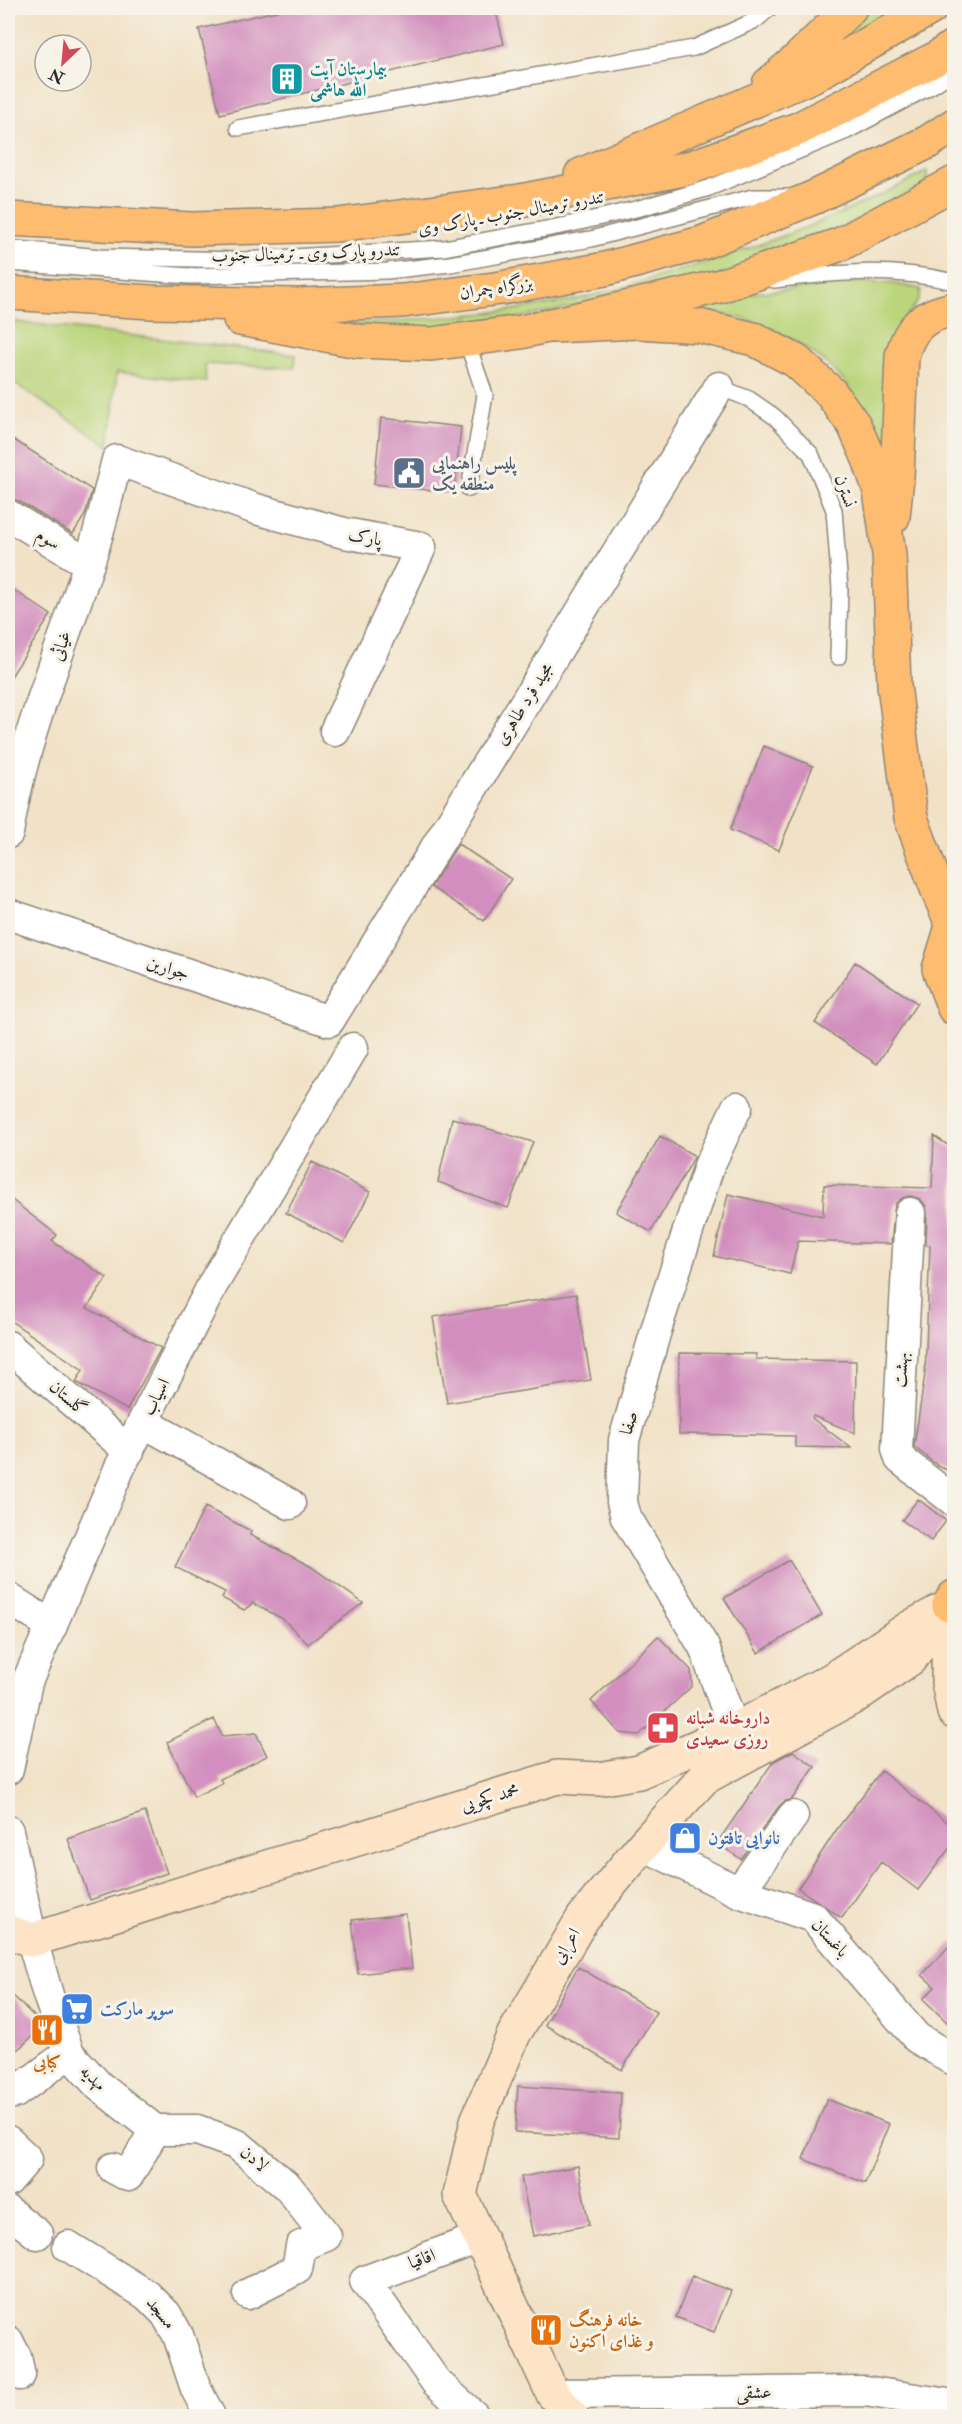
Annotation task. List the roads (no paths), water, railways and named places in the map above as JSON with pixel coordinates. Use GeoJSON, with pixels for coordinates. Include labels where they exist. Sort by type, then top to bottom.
{"type":"FeatureCollection","features":[{"type":"Feature","properties":{"kind":"highway"},"geometry":{"type":"LineString","coordinates":[[741,108],[799,58],[850,8]]}},
{"type":"Feature","properties":{"kind":"highway"},"geometry":{"type":"LineString","coordinates":[[520,201],[812,76],[931,8]]}},
{"type":"Feature","properties":{"kind":"highway"},"geometry":{"type":"LineString","coordinates":[[8,219],[192,229],[338,225],[520,201],[689,168],[798,129],[937,58],[954,45]]}},
{"type":"Feature","properties":{"kind":"highway","name":"بزرگراه چمران"},"geometry":{"type":"LineString","coordinates":[[8,293],[151,302],[297,305],[403,301],[501,288],[605,269],[702,243],[815,197],[928,142],[954,125]]}},
{"type":"Feature","properties":{"kind":"highway"},"geometry":{"type":"LineString","coordinates":[[151,302],[358,341],[431,344],[466,339],[553,326],[720,286],[841,244],[954,183]]}},
{"type":"Feature","properties":{"kind":"highway"},"geometry":{"type":"LineString","coordinates":[[889,554],[897,478],[902,356],[907,339],[918,324],[937,312],[954,309]]}},
{"type":"Feature","properties":{"kind":"highway"},"geometry":{"type":"LineString","coordinates":[[553,326],[638,322],[699,326],[754,339],[795,361],[830,392],[854,425],[880,491],[889,554],[894,685],[911,818],[939,894],[954,926],[939,969],[954,1008]]}},
{"type":"Feature","properties":{"kind":"street","name":"مجید فرد طاهری"},"geometry":{"type":"LineString","coordinates":[[329,1021],[719,387]]}},
{"type":"Feature","properties":{"kind":"street","name":"غیاثی"},"geometry":{"type":"LineString","coordinates":[[8,833],[13,801],[27,748],[89,564],[117,460]]}},
{"type":"Feature","properties":{"kind":"street","name":"پارک"},"geometry":{"type":"LineString","coordinates":[[117,460],[267,512],[344,533],[421,547],[335,731]]}},
{"type":"Feature","properties":{"kind":"street","name":"سوم"},"geometry":{"type":"LineString","coordinates":[[8,515],[89,564]]}},
{"type":"Feature","properties":{"kind":"street","name":"جوارین"},"geometry":{"type":"LineString","coordinates":[[8,914],[329,1021]]}},
{"type":"Feature","properties":{"kind":"street","name":"اسیاب"},"geometry":{"type":"LineString","coordinates":[[8,1769],[27,1682],[129,1451],[213,1284],[353,1048]]}},
{"type":"Feature","properties":{"kind":"street","name":"صفا"},"geometry":{"type":"LineString","coordinates":[[734,1730],[704,1647],[626,1517],[622,1502],[622,1451],[657,1327],[709,1166],[737,1107]]}},
{"type":"Feature","properties":{"kind":"street","name":"بهشت"},"geometry":{"type":"LineString","coordinates":[[910,1213],[897,1449],[900,1459],[954,1501]]}},
{"type":"Feature","properties":{"kind":"street","name":"گلستان"},"geometry":{"type":"LineString","coordinates":[[8,1346],[129,1451]]}},
{"type":"Feature","properties":{"kind":"street"},"geometry":{"type":"LineString","coordinates":[[143,1422],[290,1504]]}},
{"type":"Feature","properties":{"kind":"street"},"geometry":{"type":"LineString","coordinates":[[8,1598],[52,1626]]}},
{"type":"Feature","properties":{"kind":"street"},"geometry":{"type":"LineString","coordinates":[[952,1601],[948,1682],[954,1712]]}},
{"type":"Feature","properties":{"kind":"street","name":"محمد کچویی"},"geometry":{"type":"LineString","coordinates":[[20,1936],[557,1777],[598,1779],[639,1772],[734,1730],[831,1680],[952,1601]]}},
{"type":"Feature","properties":{"kind":"street","name":"اعرابی"},"geometry":{"type":"LineString","coordinates":[[562,2405],[460,2195],[477,2121],[514,2034],[583,1918],[643,1845],[704,1778],[856,1696],[910,1659],[952,1601]]}},
{"type":"Feature","properties":{"kind":"street"},"geometry":{"type":"LineString","coordinates":[[739,1892],[793,1816]]}},
{"type":"Feature","properties":{"kind":"street"},"geometry":{"type":"LineString","coordinates":[[8,1831],[20,1936]]}},
{"type":"Feature","properties":{"kind":"street","name":"باغستان"},"geometry":{"type":"LineString","coordinates":[[643,1845],[739,1892],[813,1917],[917,2038],[954,2060]]}},
{"type":"Feature","properties":{"kind":"street","name":"مهدیه"},"geometry":{"type":"LineString","coordinates":[[20,1936],[48,1995],[69,2053],[99,2086],[155,2130]]}},
{"type":"Feature","properties":{"kind":"street"},"geometry":{"type":"LineString","coordinates":[[8,2089],[15,2092],[69,2053]]}},
{"type":"Feature","properties":{"kind":"street"},"geometry":{"type":"LineString","coordinates":[[112,2168],[128,2176],[155,2130]]}},
{"type":"Feature","properties":{"kind":"street","name":"لادن"},"geometry":{"type":"LineString","coordinates":[[155,2130],[197,2130],[238,2145],[288,2187],[326,2236],[301,2246],[297,2269],[248,2294]]}},
{"type":"Feature","properties":{"kind":"street"},"geometry":{"type":"LineString","coordinates":[[8,2141],[27,2158],[8,2181]]}},
{"type":"Feature","properties":{"kind":"street"},"geometry":{"type":"LineString","coordinates":[[8,2213],[37,2234]]}},
{"type":"Feature","properties":{"kind":"street","name":"اقاقیا"},"geometry":{"type":"LineString","coordinates":[[474,2416],[436,2382],[365,2281],[479,2238]]}},
{"type":"Feature","properties":{"kind":"street","name":"مسجد"},"geometry":{"type":"LineString","coordinates":[[68,2246],[147,2295],[166,2314],[178,2335],[196,2389],[210,2416]]}},
{"type":"Feature","properties":{"kind":"street"},"geometry":{"type":"LineString","coordinates":[[8,2341],[16,2357],[20,2375]]}},
{"type":"Feature","properties":{"kind":"street","name":"عشقی"},"geometry":{"type":"LineString","coordinates":[[562,2405],[865,2391],[954,2405]]}},
{"type":"Feature","properties":{"kind":"lane"},"geometry":{"type":"LineString","coordinates":[[238,128],[694,48],[756,20],[770,8]]}},
{"type":"Feature","properties":{"kind":"lane","name":"تندرو ترمینال جنوب ـ پارک وی"},"geometry":{"type":"LineString","coordinates":[[8,248],[100,257],[243,260],[444,248],[567,225],[640,208],[709,188],[847,131],[933,85],[954,71]]}},
{"type":"Feature","properties":{"kind":"lane","name":"تندرو پارک وی ـ ترمینال جنوب"},"geometry":{"type":"LineString","coordinates":[[8,263],[190,276],[387,271],[450,264],[591,239],[753,197],[815,197]]}},
{"type":"Feature","properties":{"kind":"lane"},"geometry":{"type":"LineString","coordinates":[[720,286],[863,272],[920,274],[954,282]]}},
{"type":"Feature","properties":{"kind":"lane"},"geometry":{"type":"LineString","coordinates":[[466,339],[486,395],[469,489]]}},
{"type":"Feature","properties":{"kind":"lane","name":"نسترن"},"geometry":{"type":"LineString","coordinates":[[719,387],[749,399],[775,417],[811,454],[834,510],[840,589],[838,657]]}},
{"type":"Feature","properties":{"kind":"place","name":"بیمارستان آیت الله هاشمی"},"geometry":{"type":"Point","coordinates":[287,79]}},
{"type":"Feature","properties":{"kind":"place","name":"پلیس راهنمایی منطقه یک"},"geometry":{"type":"Point","coordinates":[409,473]}},
{"type":"Feature","properties":{"kind":"place","name":"داروخانه شبانه روزی سعیدی"},"geometry":{"type":"Point","coordinates":[663,1728]}},
{"type":"Feature","properties":{"kind":"place","name":"نانوایی تافتون"},"geometry":{"type":"Point","coordinates":[685,1838]}},
{"type":"Feature","properties":{"kind":"place","name":"سوپر مارکت"},"geometry":{"type":"Point","coordinates":[77,2009]}},
{"type":"Feature","properties":{"kind":"place","name":"کبابی"},"geometry":{"type":"Point","coordinates":[47,2030]}},
{"type":"Feature","properties":{"kind":"place","name":"خانه فرهنگ و غذای اکنون"},"geometry":{"type":"Point","coordinates":[546,2330]}}]}
